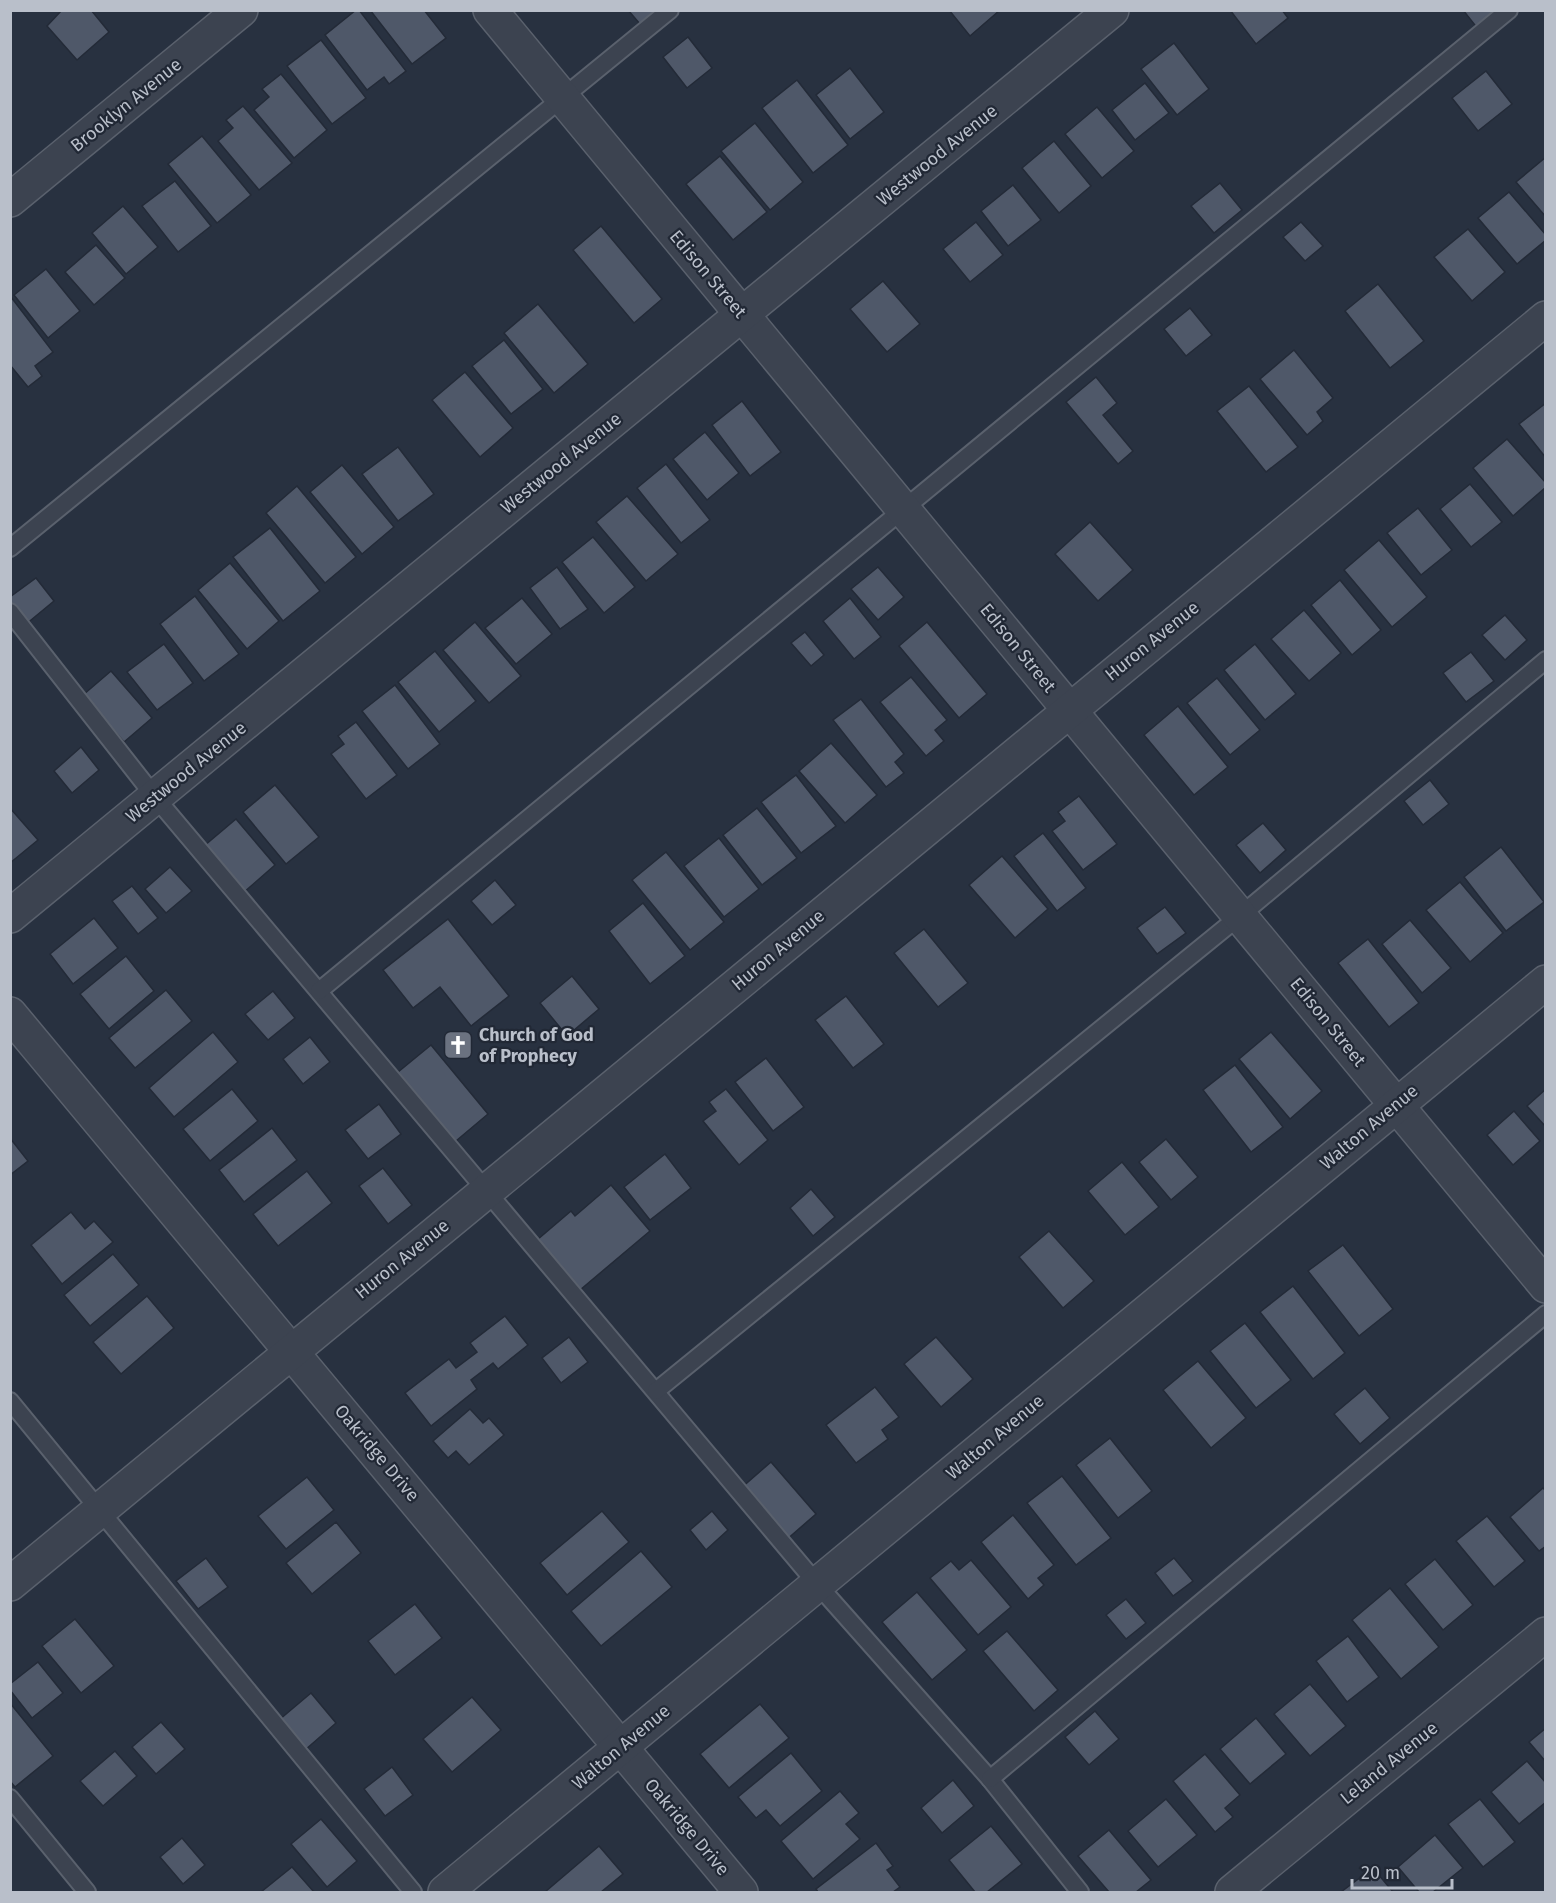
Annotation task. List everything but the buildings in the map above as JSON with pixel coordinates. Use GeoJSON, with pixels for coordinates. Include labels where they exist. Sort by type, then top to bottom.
{"type":"FeatureCollection","features":[{"type":"Feature","properties":{"kind":"street","name":"Brooklyn Avenue"},"geometry":{"type":"LineString","coordinates":[[10,200],[241,10]]}},
{"type":"Feature","properties":{"kind":"street","name":"Edison Street"},"geometry":{"type":"LineString","coordinates":[[490,10],[1241,915],[1545,1286]]}},
{"type":"Feature","properties":{"kind":"street","name":"Westwood Avenue"},"geometry":{"type":"LineString","coordinates":[[10,916],[1112,10]]}},
{"type":"Feature","properties":{"kind":"street","name":"Huron Avenue"},"geometry":{"type":"LineString","coordinates":[[10,1584],[1068,709],[1545,318]]}},
{"type":"Feature","properties":{"kind":"street","name":"Walton Avenue"},"geometry":{"type":"LineString","coordinates":[[445,1893],[1545,982]]}},
{"type":"Feature","properties":{"kind":"street","name":"Oakridge Drive"},"geometry":{"type":"LineString","coordinates":[[10,1014],[741,1893]]}},
{"type":"Feature","properties":{"kind":"street","name":"Leland Avenue"},"geometry":{"type":"LineString","coordinates":[[1232,1893],[1545,1634]]}},
{"type":"Feature","properties":{"kind":"lane"},"geometry":{"type":"LineString","coordinates":[[10,548],[670,10]]}},
{"type":"Feature","properties":{"kind":"lane"},"geometry":{"type":"LineString","coordinates":[[319,991],[1509,10]]}},
{"type":"Feature","properties":{"kind":"lane"},"geometry":{"type":"LineString","coordinates":[[10,612],[155,797],[817,1584],[990,1779],[1080,1893]]}},
{"type":"Feature","properties":{"kind":"lane"},"geometry":{"type":"LineString","coordinates":[[656,1391],[1241,915],[1545,660]]}},
{"type":"Feature","properties":{"kind":"lane"},"geometry":{"type":"LineString","coordinates":[[990,1779],[1545,1314]]}},
{"type":"Feature","properties":{"kind":"lane"},"geometry":{"type":"LineString","coordinates":[[10,1401],[413,1893]]}},
{"type":"Feature","properties":{"kind":"lane"},"geometry":{"type":"LineString","coordinates":[[10,1798],[87,1893]]}},
{"type":"Feature","properties":{"kind":"place","name":"Church of God of Prophecy"},"geometry":{"type":"Point","coordinates":[458,1045]}}]}
